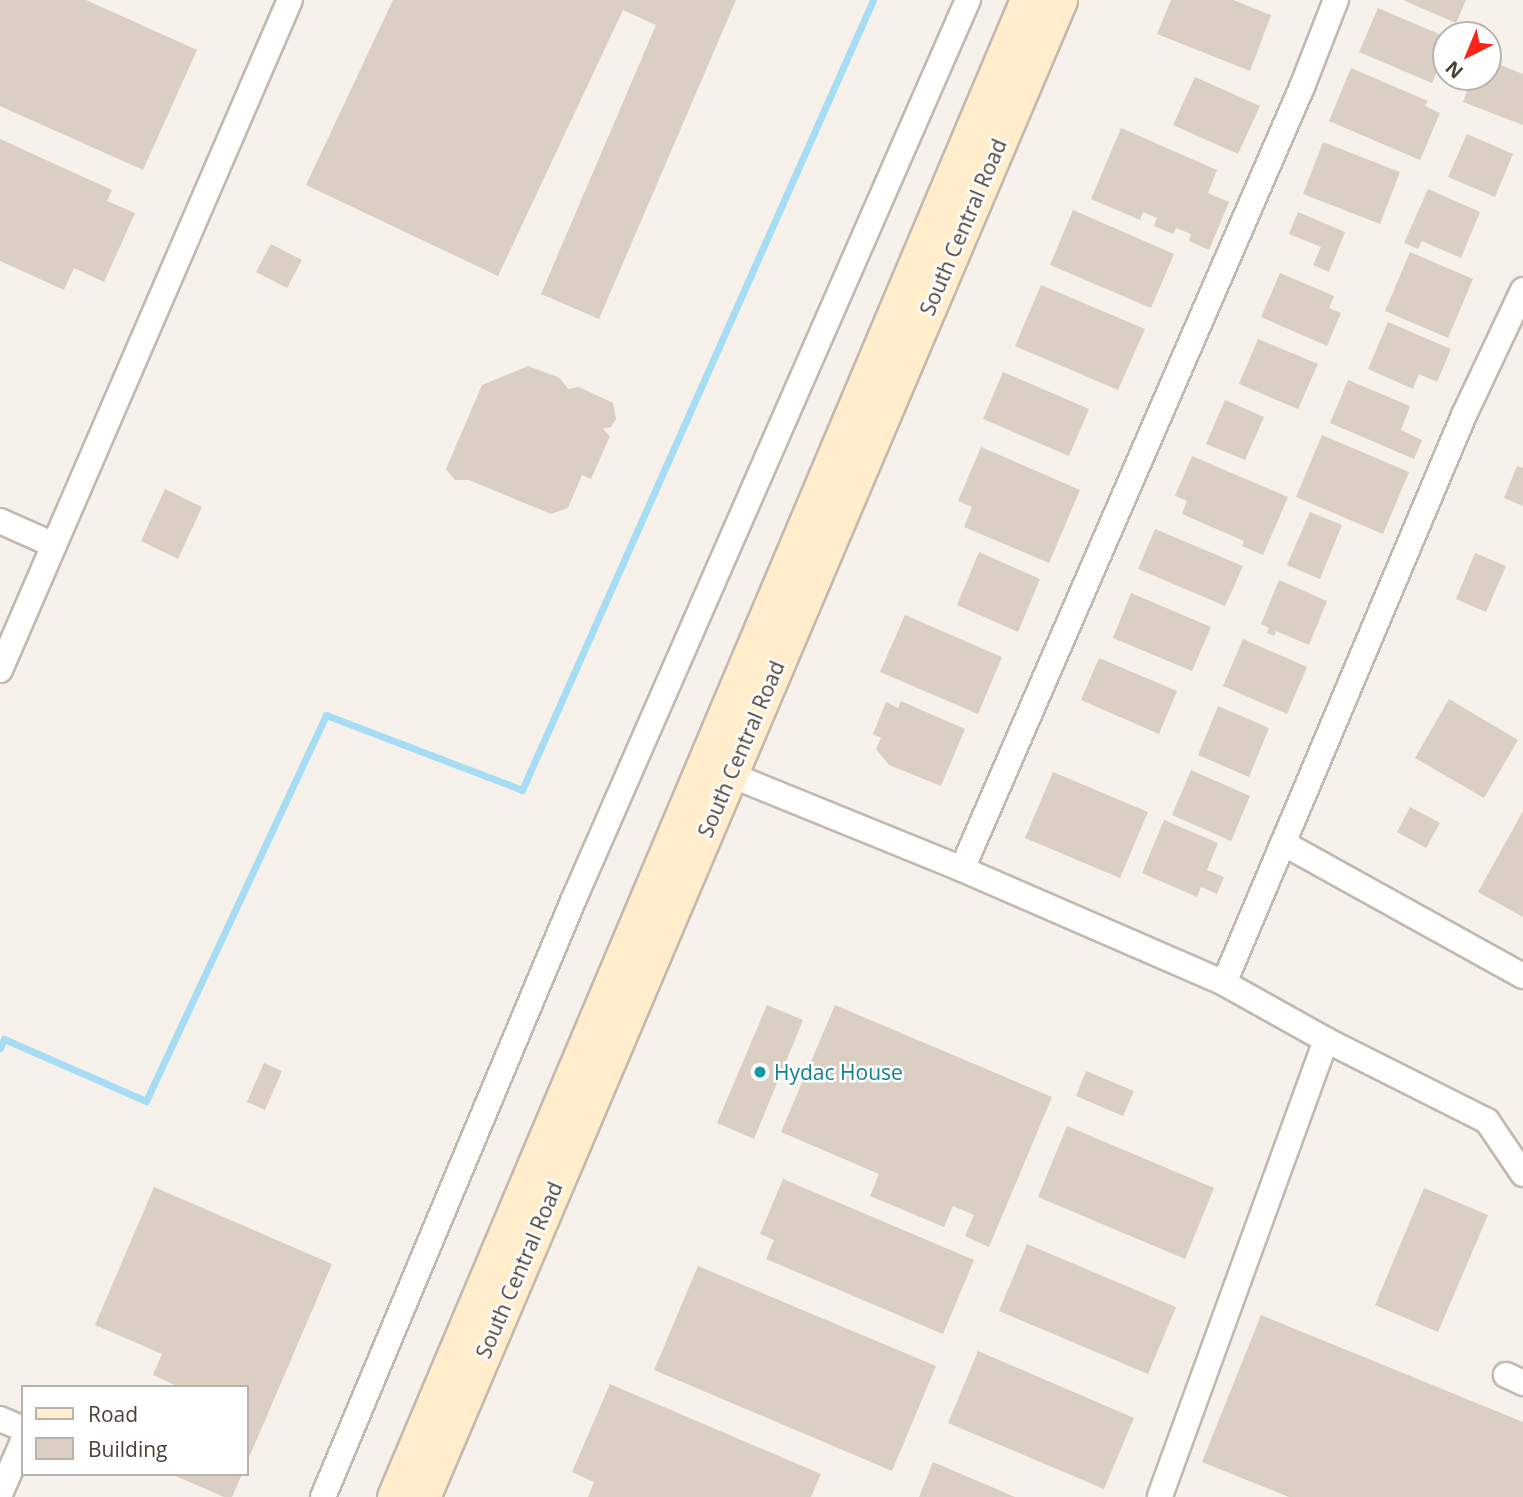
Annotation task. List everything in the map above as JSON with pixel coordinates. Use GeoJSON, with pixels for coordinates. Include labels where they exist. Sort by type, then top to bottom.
{"type":"FeatureCollection","features":[{"type":"Feature","properties":{"kind":"main road","name":"South Central Road"},"geometry":{"type":"LineString","coordinates":[[422,1497],[1028,0]]}},
{"type":"Feature","properties":{"kind":"main road","name":"South Central Road"},"geometry":{"type":"LineString","coordinates":[[395,1497],[1059,0]]}},
{"type":"Feature","properties":{"kind":"street"},"geometry":{"type":"LineString","coordinates":[[0,670],[290,0]]}},
{"type":"Feature","properties":{"kind":"street"},"geometry":{"type":"LineString","coordinates":[[323,1497],[573,901],[968,0]]}},
{"type":"Feature","properties":{"kind":"street"},"geometry":{"type":"LineString","coordinates":[[962,869],[1297,100],[1336,0]]}},
{"type":"Feature","properties":{"kind":"street"},"geometry":{"type":"LineString","coordinates":[[1223,983],[1464,415],[1523,290]]}},
{"type":"Feature","properties":{"kind":"street"},"geometry":{"type":"LineString","coordinates":[[0,521],[54,545]]}},
{"type":"Feature","properties":{"kind":"street"},"geometry":{"type":"LineString","coordinates":[[717,770],[962,869],[1223,983],[1326,1040],[1487,1121],[1523,1174]]}},
{"type":"Feature","properties":{"kind":"street"},"geometry":{"type":"LineString","coordinates":[[1283,843],[1523,976]]}},
{"type":"Feature","properties":{"kind":"street"},"geometry":{"type":"LineString","coordinates":[[1160,1497],[1326,1040]]}},
{"type":"Feature","properties":{"kind":"street"},"geometry":{"type":"LineString","coordinates":[[0,1419],[21,1428]]}},
{"type":"Feature","properties":{"kind":"street"},"geometry":{"type":"LineString","coordinates":[[0,1494],[21,1446]]}},
{"type":"Feature","properties":{"kind":"building"},"geometry":{"type":"Polygon","coordinates":[[[0,0],[86,0],[197,50],[143,170],[0,106],[0,0]]]}},
{"type":"Feature","properties":{"kind":"building"},"geometry":{"type":"Polygon","coordinates":[[[393,0],[736,0],[599,319],[541,294],[656,25],[623,10],[498,276],[306,185],[393,0]]]}},
{"type":"Feature","properties":{"kind":"building"},"geometry":{"type":"Polygon","coordinates":[[[1171,0],[1233,0],[1271,15],[1250,71],[1157,34],[1171,0]]]}},
{"type":"Feature","properties":{"kind":"building"},"geometry":{"type":"Polygon","coordinates":[[[1403,0],[1466,0],[1457,21],[1403,0]]]}},
{"type":"Feature","properties":{"kind":"building"},"geometry":{"type":"Polygon","coordinates":[[[1378,8],[1432,31],[1432,83],[1359,52],[1378,8]]]}},
{"type":"Feature","properties":{"kind":"building"},"geometry":{"type":"Polygon","coordinates":[[[1502,66],[1523,74],[1523,125],[1463,102],[1467,91],[1502,91],[1502,66]]]}},
{"type":"Feature","properties":{"kind":"building"},"geometry":{"type":"Polygon","coordinates":[[[1351,68],[1428,101],[1425,106],[1440,113],[1420,160],[1329,121],[1351,68]]]}},
{"type":"Feature","properties":{"kind":"building"},"geometry":{"type":"Polygon","coordinates":[[[1195,77],[1260,106],[1238,154],[1173,125],[1195,77]]]}},
{"type":"Feature","properties":{"kind":"building"},"geometry":{"type":"Polygon","coordinates":[[[1121,128],[1217,170],[1208,193],[1229,202],[1209,250],[1189,241],[1191,234],[1176,228],[1173,234],[1154,226],[1157,218],[1143,212],[1140,220],[1091,199],[1121,128]]]}},
{"type":"Feature","properties":{"kind":"building"},"geometry":{"type":"Polygon","coordinates":[[[1467,134],[1513,154],[1495,197],[1448,177],[1467,134]]]}},
{"type":"Feature","properties":{"kind":"building"},"geometry":{"type":"Polygon","coordinates":[[[0,139],[112,190],[107,201],[135,213],[104,282],[74,268],[64,290],[0,261],[0,139]]]}},
{"type":"Feature","properties":{"kind":"building"},"geometry":{"type":"Polygon","coordinates":[[[1323,142],[1400,172],[1380,224],[1303,194],[1323,142]]]}},
{"type":"Feature","properties":{"kind":"building"},"geometry":{"type":"Polygon","coordinates":[[[1428,189],[1480,212],[1461,258],[1422,241],[1418,249],[1404,243],[1428,189]]]}},
{"type":"Feature","properties":{"kind":"building"},"geometry":{"type":"Polygon","coordinates":[[[1073,210],[1174,254],[1151,308],[1050,265],[1073,210]]]}},
{"type":"Feature","properties":{"kind":"building"},"geometry":{"type":"Polygon","coordinates":[[[1298,212],[1345,232],[1329,272],[1313,265],[1321,247],[1289,234],[1298,212]]]}},
{"type":"Feature","properties":{"kind":"building"},"geometry":{"type":"Polygon","coordinates":[[[271,244],[302,260],[287,288],[256,272],[271,244]]]}},
{"type":"Feature","properties":{"kind":"building"},"geometry":{"type":"Polygon","coordinates":[[[1410,252],[1473,279],[1448,338],[1385,311],[1410,252]]]}},
{"type":"Feature","properties":{"kind":"building"},"geometry":{"type":"Polygon","coordinates":[[[1280,273],[1334,296],[1329,308],[1341,313],[1327,346],[1261,317],[1280,273]]]}},
{"type":"Feature","properties":{"kind":"building"},"geometry":{"type":"Polygon","coordinates":[[[1041,285],[1145,329],[1118,390],[1015,346],[1041,285]]]}},
{"type":"Feature","properties":{"kind":"building"},"geometry":{"type":"Polygon","coordinates":[[[1388,322],[1451,349],[1437,382],[1419,374],[1413,389],[1368,369],[1388,322]]]}},
{"type":"Feature","properties":{"kind":"building"},"geometry":{"type":"Polygon","coordinates":[[[1258,339],[1318,364],[1298,409],[1239,384],[1258,339]]]}},
{"type":"Feature","properties":{"kind":"building"},"geometry":{"type":"Polygon","coordinates":[[[528,366],[560,378],[568,389],[579,387],[613,403],[616,419],[611,427],[603,429],[610,436],[591,479],[582,475],[568,508],[551,514],[469,480],[455,480],[446,469],[482,385],[528,366]]]}},
{"type":"Feature","properties":{"kind":"building"},"geometry":{"type":"Polygon","coordinates":[[[1003,372],[1089,409],[1069,456],[983,419],[1003,372]]]}},
{"type":"Feature","properties":{"kind":"building"},"geometry":{"type":"Polygon","coordinates":[[[1348,380],[1410,406],[1401,430],[1422,440],[1414,459],[1330,423],[1348,380]]]}},
{"type":"Feature","properties":{"kind":"building"},"geometry":{"type":"Polygon","coordinates":[[[1225,400],[1264,417],[1245,460],[1206,444],[1225,400]]]}},
{"type":"Feature","properties":{"kind":"building"},"geometry":{"type":"Polygon","coordinates":[[[1322,435],[1409,472],[1383,534],[1296,497],[1322,435]]]}},
{"type":"Feature","properties":{"kind":"building"},"geometry":{"type":"Polygon","coordinates":[[[981,447],[1080,490],[1049,563],[964,527],[972,507],[958,501],[981,447]]]}},
{"type":"Feature","properties":{"kind":"building"},"geometry":{"type":"Polygon","coordinates":[[[1192,456],[1288,497],[1263,555],[1242,546],[1244,541],[1182,514],[1187,501],[1175,496],[1192,456]]]}},
{"type":"Feature","properties":{"kind":"building"},"geometry":{"type":"Polygon","coordinates":[[[1517,466],[1523,468],[1523,506],[1504,498],[1517,466]]]}},
{"type":"Feature","properties":{"kind":"building"},"geometry":{"type":"Polygon","coordinates":[[[165,489],[202,507],[178,559],[141,541],[165,489]]]}},
{"type":"Feature","properties":{"kind":"building"},"geometry":{"type":"Polygon","coordinates":[[[1310,512],[1342,525],[1320,579],[1287,565],[1310,512]]]}},
{"type":"Feature","properties":{"kind":"building"},"geometry":{"type":"Polygon","coordinates":[[[1155,529],[1243,566],[1225,606],[1138,569],[1155,529]]]}},
{"type":"Feature","properties":{"kind":"building"},"geometry":{"type":"Polygon","coordinates":[[[979,552],[1040,579],[1018,632],[957,605],[979,552]]]}},
{"type":"Feature","properties":{"kind":"building"},"geometry":{"type":"Polygon","coordinates":[[[1475,553],[1506,566],[1486,612],[1456,599],[1475,553]]]}},
{"type":"Feature","properties":{"kind":"building"},"geometry":{"type":"Polygon","coordinates":[[[1279,580],[1327,601],[1309,645],[1276,631],[1274,636],[1267,633],[1269,628],[1261,624],[1279,580]]]}},
{"type":"Feature","properties":{"kind":"building"},"geometry":{"type":"Polygon","coordinates":[[[1131,593],[1211,627],[1192,671],[1113,638],[1131,593]]]}},
{"type":"Feature","properties":{"kind":"building"},"geometry":{"type":"Polygon","coordinates":[[[905,615],[1002,657],[978,714],[880,672],[905,615]]]}},
{"type":"Feature","properties":{"kind":"building"},"geometry":{"type":"Polygon","coordinates":[[[1243,639],[1307,667],[1287,714],[1223,686],[1243,639]]]}},
{"type":"Feature","properties":{"kind":"building"},"geometry":{"type":"Polygon","coordinates":[[[1099,658],[1177,691],[1159,734],[1081,700],[1099,658]]]}},
{"type":"Feature","properties":{"kind":"building"},"geometry":{"type":"Polygon","coordinates":[[[1449,699],[1518,740],[1484,798],[1415,758],[1449,699]]]}},
{"type":"Feature","properties":{"kind":"building"},"geometry":{"type":"Polygon","coordinates":[[[901,701],[965,729],[941,786],[889,765],[876,749],[881,738],[873,734],[886,702],[898,708],[901,701]]]}},
{"type":"Feature","properties":{"kind":"building"},"geometry":{"type":"Polygon","coordinates":[[[1218,706],[1269,728],[1249,777],[1198,755],[1218,706]]]}},
{"type":"Feature","properties":{"kind":"building"},"geometry":{"type":"Polygon","coordinates":[[[1191,770],[1250,796],[1231,841],[1172,815],[1191,770]]]}},
{"type":"Feature","properties":{"kind":"building"},"geometry":{"type":"Polygon","coordinates":[[[1053,772],[1148,812],[1120,878],[1025,838],[1053,772]]]}},
{"type":"Feature","properties":{"kind":"building"},"geometry":{"type":"Polygon","coordinates":[[[1410,807],[1440,823],[1426,848],[1397,832],[1410,807]]]}},
{"type":"Feature","properties":{"kind":"building"},"geometry":{"type":"Polygon","coordinates":[[[1523,811],[1523,917],[1478,892],[1523,811]]]}},
{"type":"Feature","properties":{"kind":"building"},"geometry":{"type":"Polygon","coordinates":[[[1164,820],[1218,843],[1207,870],[1224,877],[1217,894],[1201,887],[1197,897],[1142,873],[1164,820]]]}},
{"type":"Feature","properties":{"kind":"building","name":"Hydac House"},"geometry":{"type":"Polygon","coordinates":[[[767,1005],[803,1020],[754,1139],[717,1123],[767,1005]]]}},
{"type":"Feature","properties":{"kind":"building"},"geometry":{"type":"Polygon","coordinates":[[[835,1005],[1052,1097],[989,1247],[965,1236],[974,1215],[953,1206],[944,1227],[870,1196],[879,1174],[781,1132],[835,1005]]]}},
{"type":"Feature","properties":{"kind":"building"},"geometry":{"type":"Polygon","coordinates":[[[264,1063],[282,1071],[265,1110],[247,1102],[264,1063]]]}},
{"type":"Feature","properties":{"kind":"building"},"geometry":{"type":"Polygon","coordinates":[[[1086,1071],[1134,1091],[1123,1116],[1076,1096],[1086,1071]]]}},
{"type":"Feature","properties":{"kind":"building"},"geometry":{"type":"Polygon","coordinates":[[[1067,1126],[1214,1188],[1185,1259],[1038,1197],[1067,1126]]]}},
{"type":"Feature","properties":{"kind":"building"},"geometry":{"type":"Polygon","coordinates":[[[783,1179],[974,1260],[943,1334],[766,1259],[774,1240],[760,1234],[783,1179]]]}},
{"type":"Feature","properties":{"kind":"building"},"geometry":{"type":"Polygon","coordinates":[[[154,1187],[332,1264],[248,1460],[248,1385],[175,1385],[153,1375],[162,1354],[95,1325],[154,1187]]]}},
{"type":"Feature","properties":{"kind":"building"},"geometry":{"type":"Polygon","coordinates":[[[1424,1188],[1488,1215],[1438,1332],[1375,1305],[1424,1188]]]}},
{"type":"Feature","properties":{"kind":"building"},"geometry":{"type":"Polygon","coordinates":[[[1027,1244],[1176,1307],[1148,1374],[999,1311],[1027,1244]]]}},
{"type":"Feature","properties":{"kind":"building"},"geometry":{"type":"Polygon","coordinates":[[[698,1266],[936,1366],[892,1471],[654,1370],[698,1266]]]}},
{"type":"Feature","properties":{"kind":"building"},"geometry":{"type":"Polygon","coordinates":[[[1261,1315],[1523,1422],[1523,1497],[1289,1497],[1202,1462],[1261,1315]]]}},
{"type":"Feature","properties":{"kind":"building"},"geometry":{"type":"Polygon","coordinates":[[[978,1351],[1134,1418],[1104,1489],[948,1423],[978,1351]]]}},
{"type":"Feature","properties":{"kind":"building"},"geometry":{"type":"Polygon","coordinates":[[[610,1384],[821,1474],[811,1497],[588,1497],[594,1482],[572,1472],[610,1384]]]}},
{"type":"Feature","properties":{"kind":"building"},"geometry":{"type":"Polygon","coordinates":[[[933,1462],[1015,1497],[919,1497],[933,1462]]]}},
{"type":"Feature","properties":{"kind":"building"},"geometry":{"type":"Polygon","coordinates":[[[176,1476],[241,1476],[232,1497],[224,1497],[176,1476]]]}},
{"type":"Feature","properties":{"kind":"waterway"},"geometry":{"type":"LineString","coordinates":[[0,1048],[4,1039],[146,1101],[326,715],[522,790],[873,0]]}},
{"type":"Feature","properties":{"kind":"place","name":"Hydac House"},"geometry":{"type":"Point","coordinates":[760,1072]}}]}
